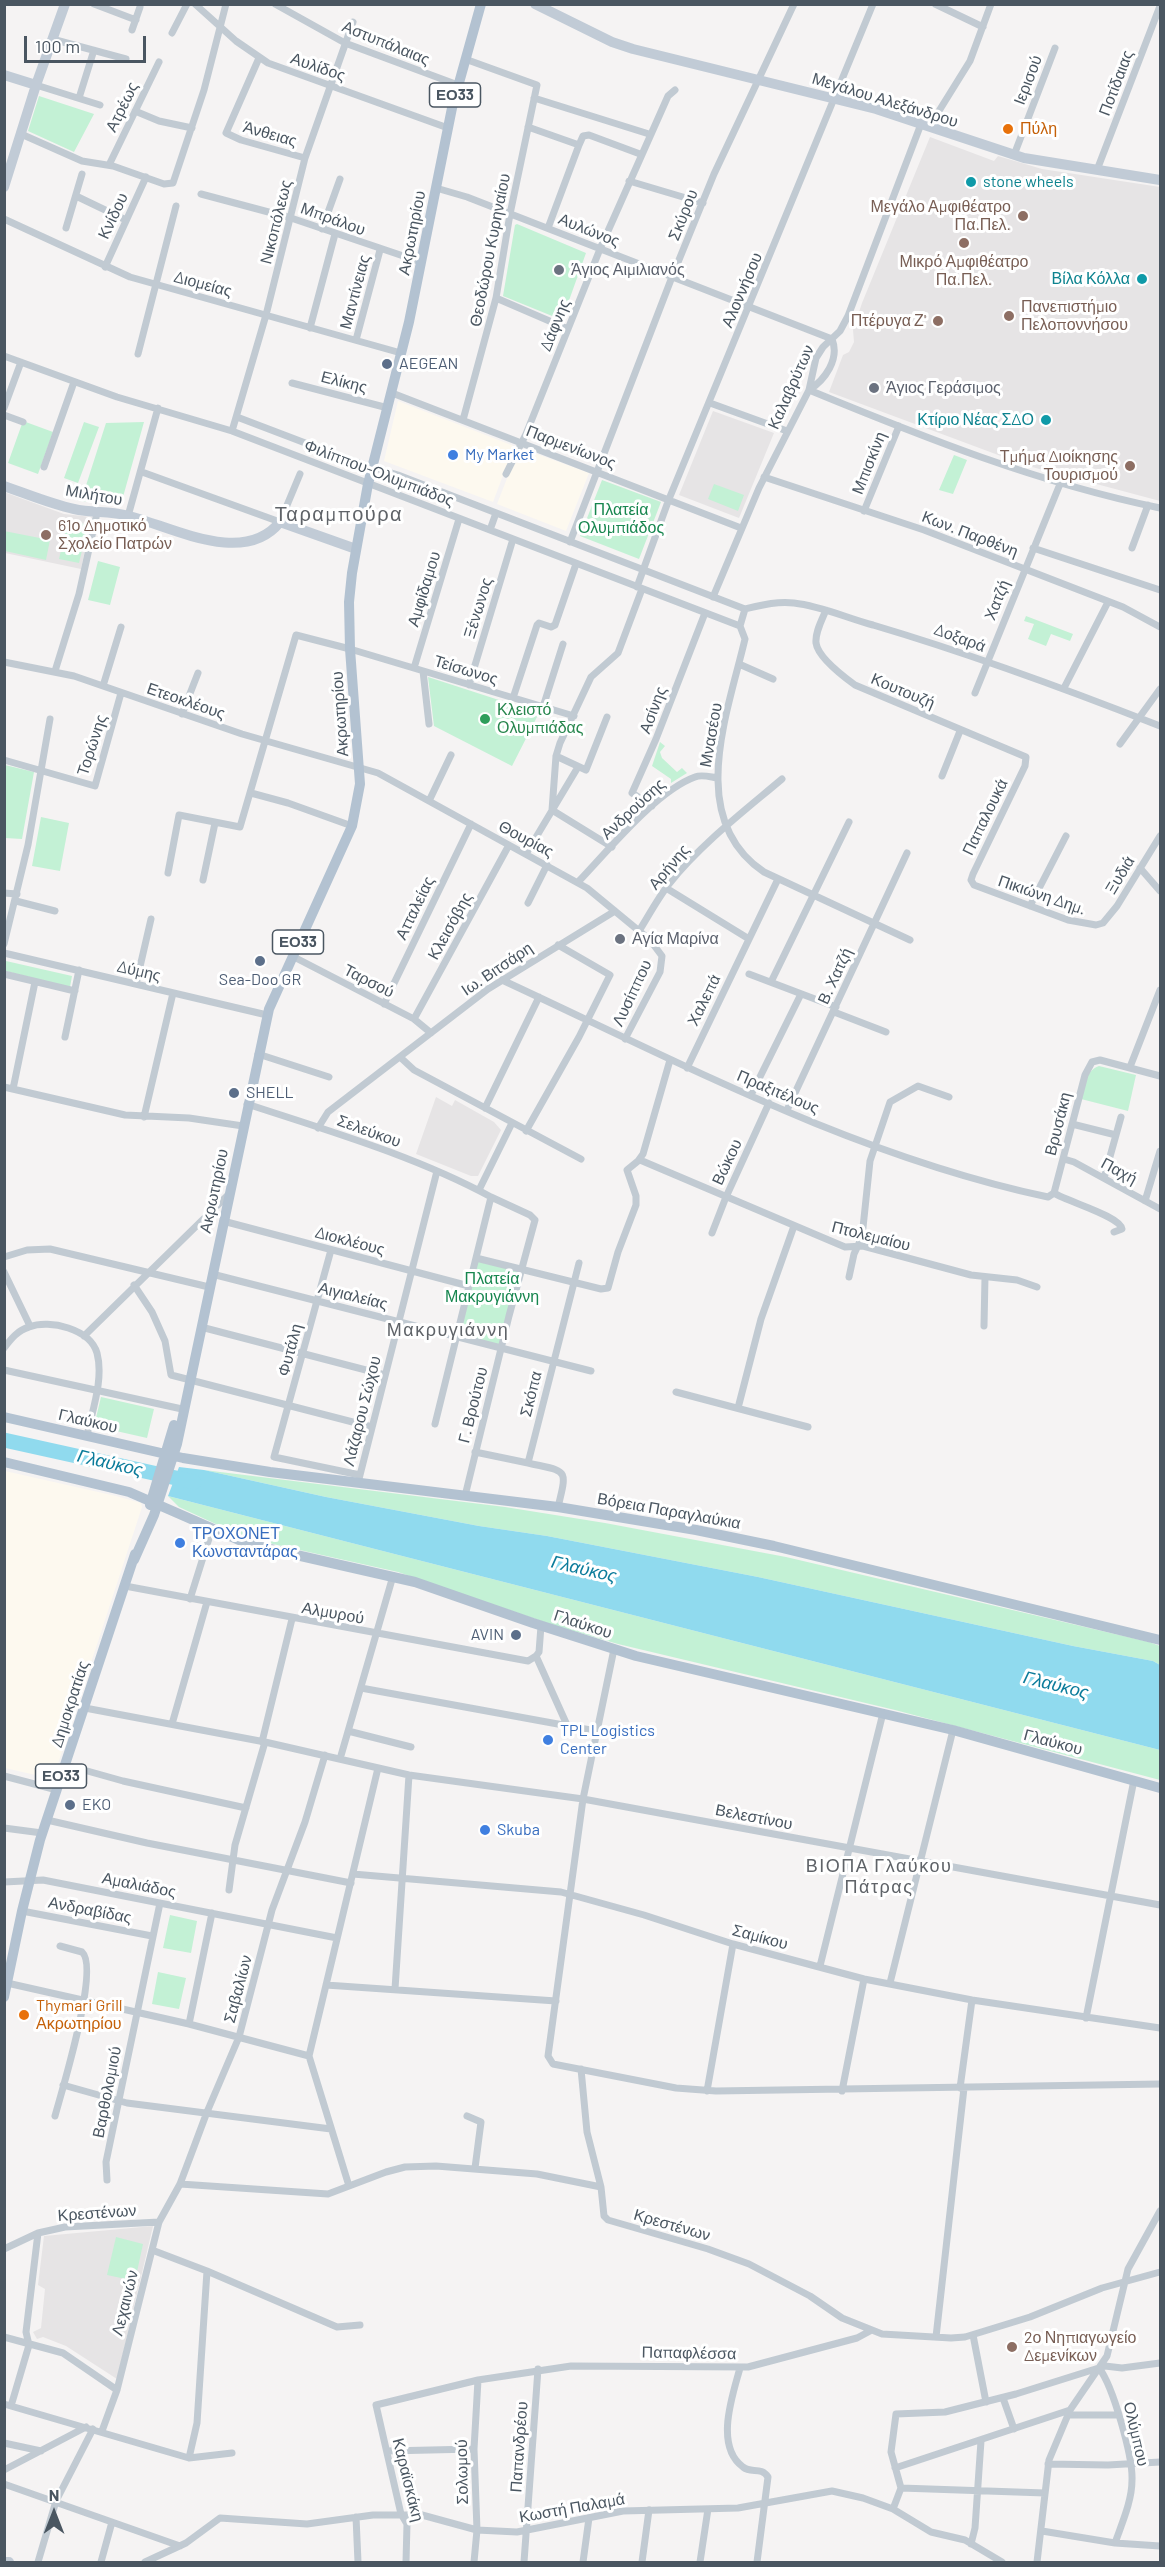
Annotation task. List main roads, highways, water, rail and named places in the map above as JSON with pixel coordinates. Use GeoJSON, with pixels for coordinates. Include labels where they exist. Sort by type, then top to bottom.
{"type":"FeatureCollection","features":[{"type":"Feature","properties":{"kind":"main road"},"geometry":{"type":"LineString","coordinates":[[4,187],[64,4]]}},
{"type":"Feature","properties":{"kind":"main road","name":"Ακρωτηρίου"},"geometry":{"type":"LineString","coordinates":[[156,1497],[189,1381],[267,1015],[352,826],[358,801],[359,767],[350,649],[349,595],[356,549],[368,484],[392,393],[421,262],[448,128],[481,4]]}},
{"type":"Feature","properties":{"kind":"main road","name":"Μεγάλου Αλεξάνδρου"},"geometry":{"type":"LineString","coordinates":[[535,4],[603,38],[633,49],[694,66],[835,98],[925,125],[1014,156],[1161,180]]}},
{"type":"Feature","properties":{"kind":"main road"},"geometry":{"type":"LineString","coordinates":[[4,75],[36,85]]}},
{"type":"Feature","properties":{"kind":"main road","name":"Μιλήτου"},"geometry":{"type":"LineString","coordinates":[[4,486],[70,508],[128,516],[197,538],[227,541],[261,538],[280,522],[356,549]]}},
{"type":"Feature","properties":{"kind":"main road","name":"Γλαύκου"},"geometry":{"type":"LineString","coordinates":[[4,1417],[168,1459]]}},
{"type":"Feature","properties":{"kind":"main road","name":"Βόρεια Παραγλαύκια"},"geometry":{"type":"LineString","coordinates":[[168,1459],[359,1479],[640,1520],[765,1544],[1161,1640]]}},
{"type":"Feature","properties":{"kind":"main road","name":"Γλαύκου"},"geometry":{"type":"LineString","coordinates":[[4,1462],[156,1497],[212,1529],[237,1540],[272,1551],[393,1576],[614,1649],[953,1730],[1161,1788]]}},
{"type":"Feature","properties":{"kind":"main road","name":"Δημοκρατίας"},"geometry":{"type":"LineString","coordinates":[[4,1997],[7,1968],[42,1833],[156,1497]]}},
{"type":"Feature","properties":{"kind":"main road"},"geometry":{"type":"LineString","coordinates":[[4,2562],[9,2562]]}},
{"type":"Feature","properties":{"kind":"water"},"geometry":{"type":"Polygon","coordinates":[[[179,1467],[204,1470],[326,1497],[479,1526],[547,1536],[758,1577],[1073,1646],[1153,1661],[1160,1665],[1160,1750],[168,1496],[179,1467]]]}},
{"type":"Feature","properties":{"kind":"waterway","name":"Γλαύκος"},"geometry":{"type":"LineString","coordinates":[[4,1440],[194,1482]]}},
{"type":"Feature","properties":{"kind":"place","name":"Πύλη"},"geometry":{"type":"Point","coordinates":[1008,129]}},
{"type":"Feature","properties":{"kind":"place","name":"stone wheels"},"geometry":{"type":"Point","coordinates":[971,182]}},
{"type":"Feature","properties":{"kind":"place","name":"Μεγάλο Αμφιθέατρο Πα.Πελ."},"geometry":{"type":"Point","coordinates":[1023,216]}},
{"type":"Feature","properties":{"kind":"place","name":"Μικρό Αμφιθέατρο Πα.Πελ."},"geometry":{"type":"Point","coordinates":[964,243]}},
{"type":"Feature","properties":{"kind":"place","name":"Άγιος Αιμιλιανός"},"geometry":{"type":"Point","coordinates":[559,270]}},
{"type":"Feature","properties":{"kind":"place","name":"Βίλα Κόλλα"},"geometry":{"type":"Point","coordinates":[1142,279]}},
{"type":"Feature","properties":{"kind":"place","name":"Πανεπιστήμιο Πελοποννήσου"},"geometry":{"type":"Point","coordinates":[1009,316]}},
{"type":"Feature","properties":{"kind":"place","name":"Πτέρυγα Ζ'"},"geometry":{"type":"Point","coordinates":[938,321]}},
{"type":"Feature","properties":{"kind":"place","name":"AEGEAN"},"geometry":{"type":"Point","coordinates":[387,364]}},
{"type":"Feature","properties":{"kind":"place","name":"Άγιος Γεράσιμος"},"geometry":{"type":"Point","coordinates":[874,388]}},
{"type":"Feature","properties":{"kind":"place","name":"Κτίριο Νέας ΣΔΟ"},"geometry":{"type":"Point","coordinates":[1046,420]}},
{"type":"Feature","properties":{"kind":"place","name":"My Market"},"geometry":{"type":"Point","coordinates":[453,455]}},
{"type":"Feature","properties":{"kind":"place","name":"Τμήμα Διοίκησης Τουρισμού"},"geometry":{"type":"Point","coordinates":[1130,466]}},
{"type":"Feature","properties":{"kind":"place","name":"61ο Δημοτικό Σχολείο Πατρών"},"geometry":{"type":"Point","coordinates":[46,535]}},
{"type":"Feature","properties":{"kind":"place","name":"Κλειστό Ολυμπιάδας"},"geometry":{"type":"Point","coordinates":[485,719]}},
{"type":"Feature","properties":{"kind":"place","name":"Αγία Μαρίνα"},"geometry":{"type":"Point","coordinates":[620,939]}},
{"type":"Feature","properties":{"kind":"place","name":"Sea-Doo GR"},"geometry":{"type":"Point","coordinates":[260,961]}},
{"type":"Feature","properties":{"kind":"place","name":"SHELL"},"geometry":{"type":"Point","coordinates":[234,1093]}},
{"type":"Feature","properties":{"kind":"place","name":"ΤΡΟΧΟΝΕΤ Κωνσταντάρας"},"geometry":{"type":"Point","coordinates":[180,1543]}},
{"type":"Feature","properties":{"kind":"place","name":"AVIN"},"geometry":{"type":"Point","coordinates":[516,1635]}},
{"type":"Feature","properties":{"kind":"place","name":"TPL Logistics Center"},"geometry":{"type":"Point","coordinates":[548,1740]}},
{"type":"Feature","properties":{"kind":"place","name":"EKO"},"geometry":{"type":"Point","coordinates":[70,1805]}},
{"type":"Feature","properties":{"kind":"place","name":"Skuba"},"geometry":{"type":"Point","coordinates":[485,1830]}},
{"type":"Feature","properties":{"kind":"place","name":"Thymari Grill Ακρωτηρίου"},"geometry":{"type":"Point","coordinates":[24,2015]}},
{"type":"Feature","properties":{"kind":"place","name":"2ο Νηπιαγωγείο Δεμενίκων"},"geometry":{"type":"Point","coordinates":[1012,2347]}},
{"type":"Feature","properties":{"kind":"district","name":"Ταραμπούρα"},"geometry":{"type":"Point","coordinates":[339,514]}},
{"type":"Feature","properties":{"kind":"district","name":"Μακρυγιάννη"},"geometry":{"type":"Point","coordinates":[448,1330]}},
{"type":"Feature","properties":{"kind":"district","name":"ΒΙΟΠΑ Γλαύκου Πάτρας"},"geometry":{"type":"Point","coordinates":[879,1876]}},
{"type":"Feature","properties":{"kind":"park label","name":"Πλατεία Ολυμπιάδος"},"geometry":{"type":"Point","coordinates":[621,519]}},
{"type":"Feature","properties":{"kind":"park label","name":"Πλατεία Μακρυγιάννη"},"geometry":{"type":"Point","coordinates":[492,1288]}}]}
